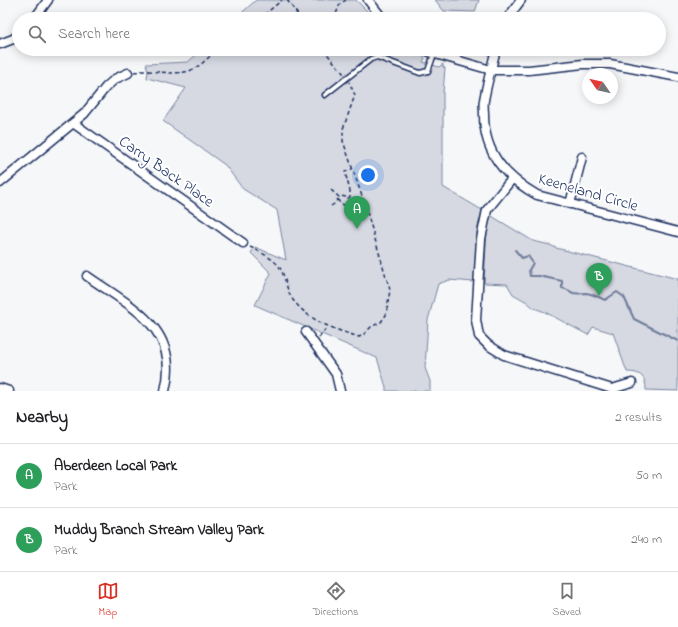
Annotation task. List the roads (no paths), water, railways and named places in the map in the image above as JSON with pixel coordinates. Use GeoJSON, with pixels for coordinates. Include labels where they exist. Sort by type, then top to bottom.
{"type":"FeatureCollection","features":[{"type":"Feature","properties":{"kind":"street"},"geometry":{"type":"LineString","coordinates":[[39,12],[48,0]]}},
{"type":"Feature","properties":{"kind":"street"},"geometry":{"type":"LineString","coordinates":[[368,0],[377,12]]}},
{"type":"Feature","properties":{"kind":"street"},"geometry":{"type":"LineString","coordinates":[[512,12],[521,0]]}},
{"type":"Feature","properties":{"kind":"street"},"geometry":{"type":"LineString","coordinates":[[0,44],[12,39]]}},
{"type":"Feature","properties":{"kind":"street"},"geometry":{"type":"LineString","coordinates":[[444,56],[491,70],[529,70],[583,64],[610,64],[678,77]]}},
{"type":"Feature","properties":{"kind":"street","name":"Keeneland Circle"},"geometry":{"type":"LineString","coordinates":[[494,56],[484,102],[484,130],[492,153],[512,179],[537,195],[678,232]]}},
{"type":"Feature","properties":{"kind":"street"},"geometry":{"type":"LineString","coordinates":[[0,183],[84,114],[106,87],[115,79],[128,73]]}},
{"type":"Feature","properties":{"kind":"street","name":"Carry Back Place"},"geometry":{"type":"LineString","coordinates":[[73,123],[243,243]]}},
{"type":"Feature","properties":{"kind":"street"},"geometry":{"type":"LineString","coordinates":[[570,204],[582,157]]}},
{"type":"Feature","properties":{"kind":"street"},"geometry":{"type":"LineString","coordinates":[[512,179],[487,210],[481,239],[476,320],[479,336],[488,345],[504,355],[612,389],[632,383]]}},
{"type":"Feature","properties":{"kind":"street"},"geometry":{"type":"LineString","coordinates":[[87,276],[146,317],[160,336],[167,351],[169,370],[165,391]]}},
{"type":"Feature","properties":{"kind":"street"},"geometry":{"type":"LineString","coordinates":[[306,332],[336,374],[340,391]]}},
{"type":"Feature","properties":{"kind":"street"},"geometry":{"type":"LineString","coordinates":[[0,388],[9,391]]}},
{"type":"Feature","properties":{"kind":"lane"},"geometry":{"type":"LineString","coordinates":[[325,95],[371,59],[377,57],[420,74],[428,71],[433,56]]}},
{"type":"Feature","properties":{"kind":"waterway"},"geometry":{"type":"LineString","coordinates":[[515,250],[522,258],[528,256],[533,263],[529,270],[530,276],[539,276],[562,281],[562,288],[573,293],[589,293],[605,300],[617,292],[624,297],[634,319],[678,341]]}},
{"type":"Feature","properties":{"kind":"place","name":"Aberdeen Local Park"},"geometry":{"type":"Point","coordinates":[357,229]}},
{"type":"Feature","properties":{"kind":"place","name":"Muddy Branch Stream Valley Park"},"geometry":{"type":"Point","coordinates":[599,296]}}]}
